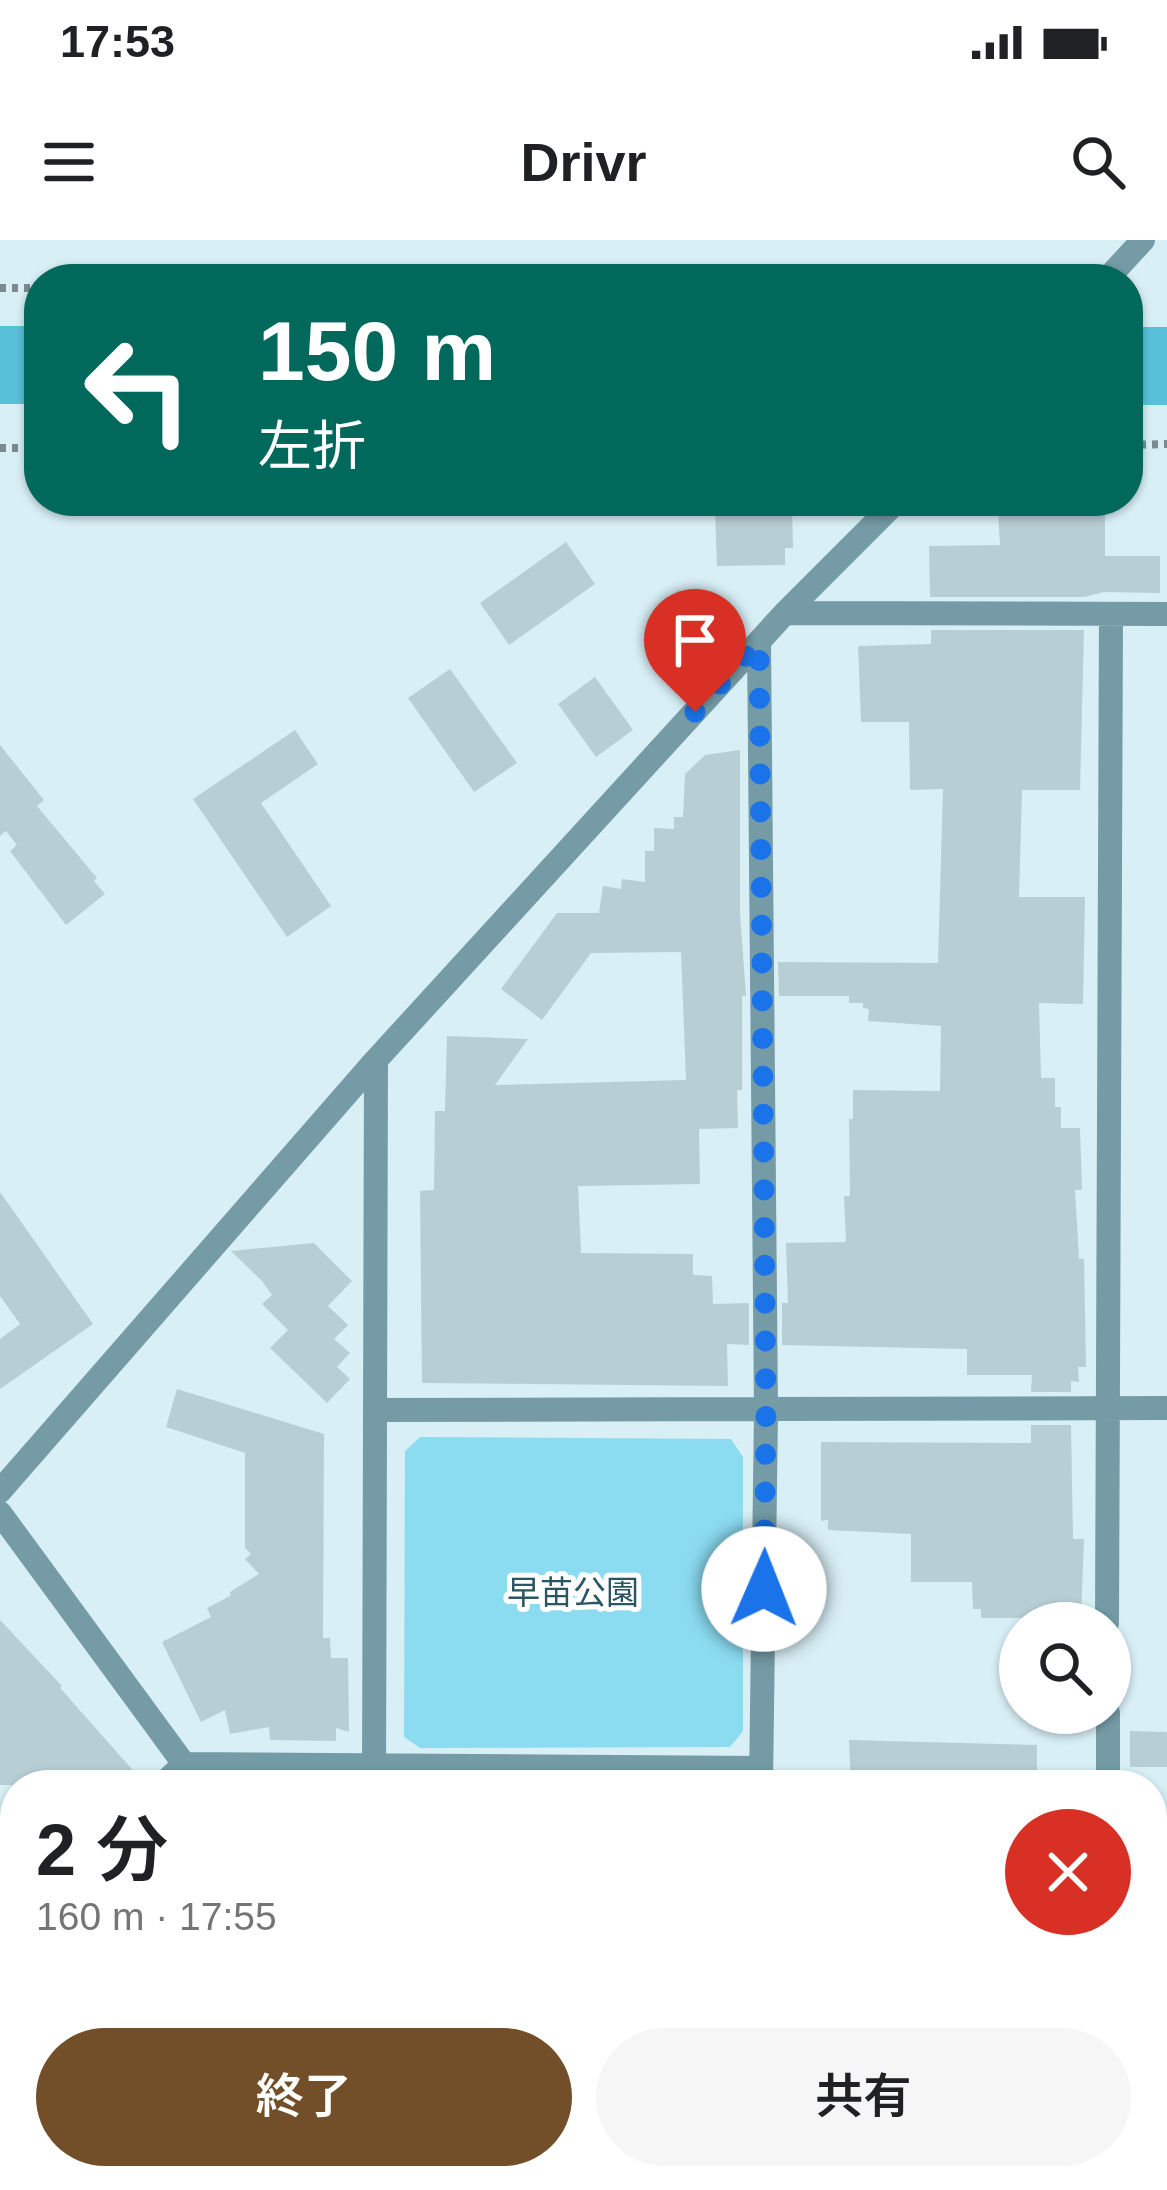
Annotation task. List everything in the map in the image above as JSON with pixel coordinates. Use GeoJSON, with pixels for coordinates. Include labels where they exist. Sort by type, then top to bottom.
{"type":"FeatureCollection","features":[{"type":"Feature","properties":{"kind":"street"},"geometry":{"type":"LineString","coordinates":[[1121,264],[1143,240]]}},
{"type":"Feature","properties":{"kind":"street"},"geometry":{"type":"LineString","coordinates":[[0,1491],[376,1060],[784,613],[881,516]]}},
{"type":"Feature","properties":{"kind":"street"},"geometry":{"type":"LineString","coordinates":[[784,613],[1167,614]]}},
{"type":"Feature","properties":{"kind":"street"},"geometry":{"type":"LineString","coordinates":[[1108,1602],[1112,614]]}},
{"type":"Feature","properties":{"kind":"street"},"geometry":{"type":"LineString","coordinates":[[759,642],[766,1410],[761,1770]]}},
{"type":"Feature","properties":{"kind":"street"},"geometry":{"type":"LineString","coordinates":[[374,1770],[376,1060]]}},
{"type":"Feature","properties":{"kind":"street"},"geometry":{"type":"LineString","coordinates":[[376,1410],[1167,1408]]}},
{"type":"Feature","properties":{"kind":"street"},"geometry":{"type":"LineString","coordinates":[[0,1513],[184,1764]]}},
{"type":"Feature","properties":{"kind":"street"},"geometry":{"type":"LineString","coordinates":[[1108,1734],[1108,1770]]}},
{"type":"Feature","properties":{"kind":"street"},"geometry":{"type":"LineString","coordinates":[[178,1770],[184,1764],[288,1770]]}},
{"type":"Feature","properties":{"kind":"green space","name":"早苗公園"},"geometry":{"type":"Polygon","coordinates":[[[420,1437],[731,1439],[743,1457],[743,1731],[730,1747],[420,1748],[404,1737],[405,1451],[420,1437]]]}},
{"type":"Feature","properties":{"kind":"building"},"geometry":{"type":"Polygon","coordinates":[[[715,516],[792,516],[793,548],[785,548],[785,565],[717,566],[715,516]]]}},
{"type":"Feature","properties":{"kind":"building"},"geometry":{"type":"Polygon","coordinates":[[[998,516],[1105,516],[1105,556],[1160,556],[1160,593],[930,597],[929,546],[1000,545],[998,516]]]}},
{"type":"Feature","properties":{"kind":"building"},"geometry":{"type":"Polygon","coordinates":[[[566,542],[595,584],[509,645],[480,603],[566,542]]]}},
{"type":"Feature","properties":{"kind":"building"},"geometry":{"type":"Polygon","coordinates":[[[931,630],[1084,630],[1080,790],[1022,790],[1019,897],[1085,897],[1083,1004],[1039,1003],[1041,1078],[1055,1078],[1061,1128],[1080,1128],[1082,1190],[1075,1190],[1079,1259],[1084,1259],[1086,1367],[1078,1367],[1079,1382],[1071,1381],[1071,1392],[1031,1392],[1032,1375],[967,1375],[967,1349],[782,1345],[782,1303],[788,1303],[786,1243],[846,1242],[844,1196],[850,1196],[853,1090],[940,1091],[941,1026],[868,1021],[869,1009],[863,1003],[849,1003],[849,996],[779,996],[778,962],[938,963],[943,789],[910,790],[909,722],[861,722],[858,646],[931,644],[931,630]]]}},
{"type":"Feature","properties":{"kind":"building"},"geometry":{"type":"Polygon","coordinates":[[[450,669],[517,763],[474,792],[408,698],[450,669]]]}},
{"type":"Feature","properties":{"kind":"building"},"geometry":{"type":"Polygon","coordinates":[[[595,677],[633,730],[596,757],[558,704],[595,677]]]}},
{"type":"Feature","properties":{"kind":"building"},"geometry":{"type":"Polygon","coordinates":[[[295,730],[318,764],[261,803],[331,906],[287,937],[193,799],[295,730]]]}},
{"type":"Feature","properties":{"kind":"building"},"geometry":{"type":"Polygon","coordinates":[[[0,745],[44,800],[37,806],[105,894],[66,925],[10,851],[17,845],[6,831],[0,836],[0,745]]]}},
{"type":"Feature","properties":{"kind":"building"},"geometry":{"type":"Polygon","coordinates":[[[740,750],[740,914],[746,996],[742,996],[738,1128],[699,1129],[700,1184],[578,1186],[581,1253],[693,1254],[693,1275],[712,1276],[713,1304],[749,1303],[749,1345],[727,1344],[728,1386],[422,1383],[420,1191],[434,1190],[435,1111],[445,1111],[447,1036],[528,1039],[495,1085],[686,1080],[681,952],[591,953],[542,1020],[501,989],[557,913],[599,913],[603,886],[621,889],[622,879],[645,882],[645,851],[654,851],[654,828],[674,829],[674,817],[683,817],[685,774],[705,755],[740,750]]]}},
{"type":"Feature","properties":{"kind":"building"},"geometry":{"type":"Polygon","coordinates":[[[0,1192],[93,1324],[0,1389],[0,1339],[20,1324],[0,1296],[0,1192]]]}},
{"type":"Feature","properties":{"kind":"building"},"geometry":{"type":"Polygon","coordinates":[[[314,1243],[352,1281],[328,1306],[348,1325],[334,1339],[350,1353],[337,1367],[350,1379],[327,1403],[270,1348],[288,1330],[262,1304],[272,1295],[262,1281],[231,1251],[314,1243]]]}},
{"type":"Feature","properties":{"kind":"building"},"geometry":{"type":"Polygon","coordinates":[[[177,1389],[324,1434],[323,1638],[330,1638],[331,1658],[348,1658],[349,1732],[336,1728],[336,1741],[270,1740],[269,1727],[230,1734],[225,1710],[201,1722],[162,1642],[211,1617],[207,1608],[259,1574],[245,1559],[251,1554],[245,1548],[245,1453],[166,1427],[177,1389]]]}},
{"type":"Feature","properties":{"kind":"building"},"geometry":{"type":"Polygon","coordinates":[[[1031,1425],[1071,1425],[1073,1539],[1084,1539],[1082,1602],[999,1602],[999,1618],[981,1618],[981,1609],[973,1609],[972,1582],[911,1582],[911,1534],[828,1530],[828,1520],[821,1521],[821,1442],[1031,1443],[1031,1425]]]}},
{"type":"Feature","properties":{"kind":"building"},"geometry":{"type":"Polygon","coordinates":[[[0,1620],[133,1770],[0,1770],[0,1620]]]}},
{"type":"Feature","properties":{"kind":"building"},"geometry":{"type":"Polygon","coordinates":[[[1131,1731],[1167,1732],[1167,1767],[1130,1767],[1131,1731]]]}},
{"type":"Feature","properties":{"kind":"building"},"geometry":{"type":"Polygon","coordinates":[[[849,1740],[1037,1745],[1037,1770],[850,1770],[849,1740]]]}},
{"type":"Feature","properties":{"kind":"waterway"},"geometry":{"type":"LineString","coordinates":[[0,365],[24,365]]}},
{"type":"Feature","properties":{"kind":"waterway"},"geometry":{"type":"LineString","coordinates":[[1143,366],[1167,366]]}},
{"type":"Feature","properties":{"kind":"route"},"geometry":{"type":"LineString","coordinates":[[695,712],[759,642],[764,1589]]}}]}
